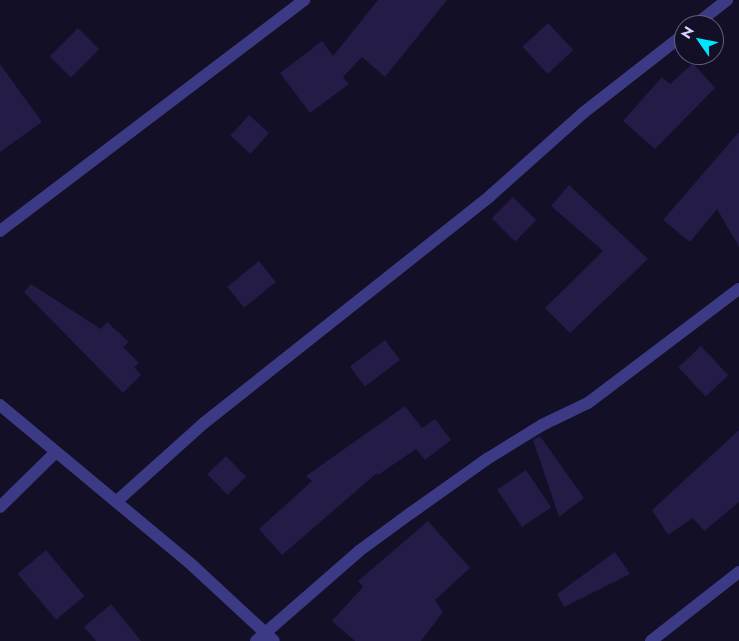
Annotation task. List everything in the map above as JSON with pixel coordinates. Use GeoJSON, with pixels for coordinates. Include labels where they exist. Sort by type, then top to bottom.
{"type":"FeatureCollection","features":[{"type":"Feature","properties":{"kind":"street"},"geometry":{"type":"LineString","coordinates":[[0,231],[304,0]]}},
{"type":"Feature","properties":{"kind":"street"},"geometry":{"type":"LineString","coordinates":[[708,15],[727,0]]}},
{"type":"Feature","properties":{"kind":"street"},"geometry":{"type":"LineString","coordinates":[[117,501],[204,423],[490,196],[583,113],[674,42]]}},
{"type":"Feature","properties":{"kind":"street"},"geometry":{"type":"LineString","coordinates":[[0,405],[117,501],[266,639],[359,552],[411,512],[487,459],[542,425],[588,403],[739,289]]}},
{"type":"Feature","properties":{"kind":"street"},"geometry":{"type":"LineString","coordinates":[[0,507],[56,452]]}},
{"type":"Feature","properties":{"kind":"street"},"geometry":{"type":"LineString","coordinates":[[651,641],[739,572]]}},
{"type":"Feature","properties":{"kind":"building"},"geometry":{"type":"Polygon","coordinates":[[[378,0],[447,0],[385,77],[362,57],[343,77],[349,84],[310,113],[280,73],[322,41],[333,56],[378,0]]]}},
{"type":"Feature","properties":{"kind":"building"},"geometry":{"type":"Polygon","coordinates":[[[548,23],[573,50],[548,74],[522,47],[548,23]]]}},
{"type":"Feature","properties":{"kind":"building"},"geometry":{"type":"Polygon","coordinates":[[[78,28],[99,49],[71,77],[50,56],[78,28]]]}},
{"type":"Feature","properties":{"kind":"building"},"geometry":{"type":"Polygon","coordinates":[[[0,64],[42,122],[0,152],[0,64]]]}},
{"type":"Feature","properties":{"kind":"building"},"geometry":{"type":"Polygon","coordinates":[[[691,65],[695,65],[715,88],[655,149],[623,121],[662,77],[670,84],[691,65]]]}},
{"type":"Feature","properties":{"kind":"building"},"geometry":{"type":"Polygon","coordinates":[[[249,115],[269,133],[250,154],[230,136],[249,115]]]}},
{"type":"Feature","properties":{"kind":"building"},"geometry":{"type":"Polygon","coordinates":[[[739,132],[739,247],[717,209],[690,242],[663,220],[739,132]]]}},
{"type":"Feature","properties":{"kind":"building"},"geometry":{"type":"Polygon","coordinates":[[[569,185],[648,259],[570,333],[545,308],[603,251],[551,206],[569,185]]]}},
{"type":"Feature","properties":{"kind":"building"},"geometry":{"type":"Polygon","coordinates":[[[513,197],[536,220],[515,242],[492,218],[513,197]]]}},
{"type":"Feature","properties":{"kind":"building"},"geometry":{"type":"Polygon","coordinates":[[[259,261],[276,282],[244,308],[227,287],[259,261]]]}},
{"type":"Feature","properties":{"kind":"building"},"geometry":{"type":"Polygon","coordinates":[[[31,284],[101,329],[107,322],[129,342],[123,347],[139,363],[134,367],[141,375],[123,393],[24,292],[31,284]]]}},
{"type":"Feature","properties":{"kind":"building"},"geometry":{"type":"Polygon","coordinates":[[[385,340],[400,360],[365,386],[350,366],[385,340]]]}},
{"type":"Feature","properties":{"kind":"building"},"geometry":{"type":"Polygon","coordinates":[[[701,346],[728,375],[706,396],[678,367],[701,346]]]}},
{"type":"Feature","properties":{"kind":"building"},"geometry":{"type":"Polygon","coordinates":[[[405,406],[422,428],[435,419],[451,440],[425,460],[416,449],[378,475],[377,473],[282,555],[259,529],[312,481],[306,476],[405,406]]]}},
{"type":"Feature","properties":{"kind":"building"},"geometry":{"type":"Polygon","coordinates":[[[739,430],[739,502],[704,531],[693,518],[668,535],[652,510],[739,430]]]}},
{"type":"Feature","properties":{"kind":"building"},"geometry":{"type":"Polygon","coordinates":[[[540,436],[584,498],[559,517],[533,440],[540,436]]]}},
{"type":"Feature","properties":{"kind":"building"},"geometry":{"type":"Polygon","coordinates":[[[226,456],[246,477],[227,495],[207,474],[226,456]]]}},
{"type":"Feature","properties":{"kind":"building"},"geometry":{"type":"Polygon","coordinates":[[[526,470],[551,507],[522,527],[497,490],[526,470]]]}},
{"type":"Feature","properties":{"kind":"building"},"geometry":{"type":"Polygon","coordinates":[[[428,521],[470,568],[435,600],[443,612],[421,641],[355,641],[332,621],[363,587],[358,581],[428,521]]]}},
{"type":"Feature","properties":{"kind":"building"},"geometry":{"type":"Polygon","coordinates":[[[46,550],[85,596],[56,620],[18,574],[46,550]]]}},
{"type":"Feature","properties":{"kind":"building"},"geometry":{"type":"Polygon","coordinates":[[[615,552],[630,574],[564,607],[557,594],[615,552]]]}},
{"type":"Feature","properties":{"kind":"building"},"geometry":{"type":"Polygon","coordinates":[[[111,604],[141,641],[96,641],[84,627],[111,604]]]}}]}
